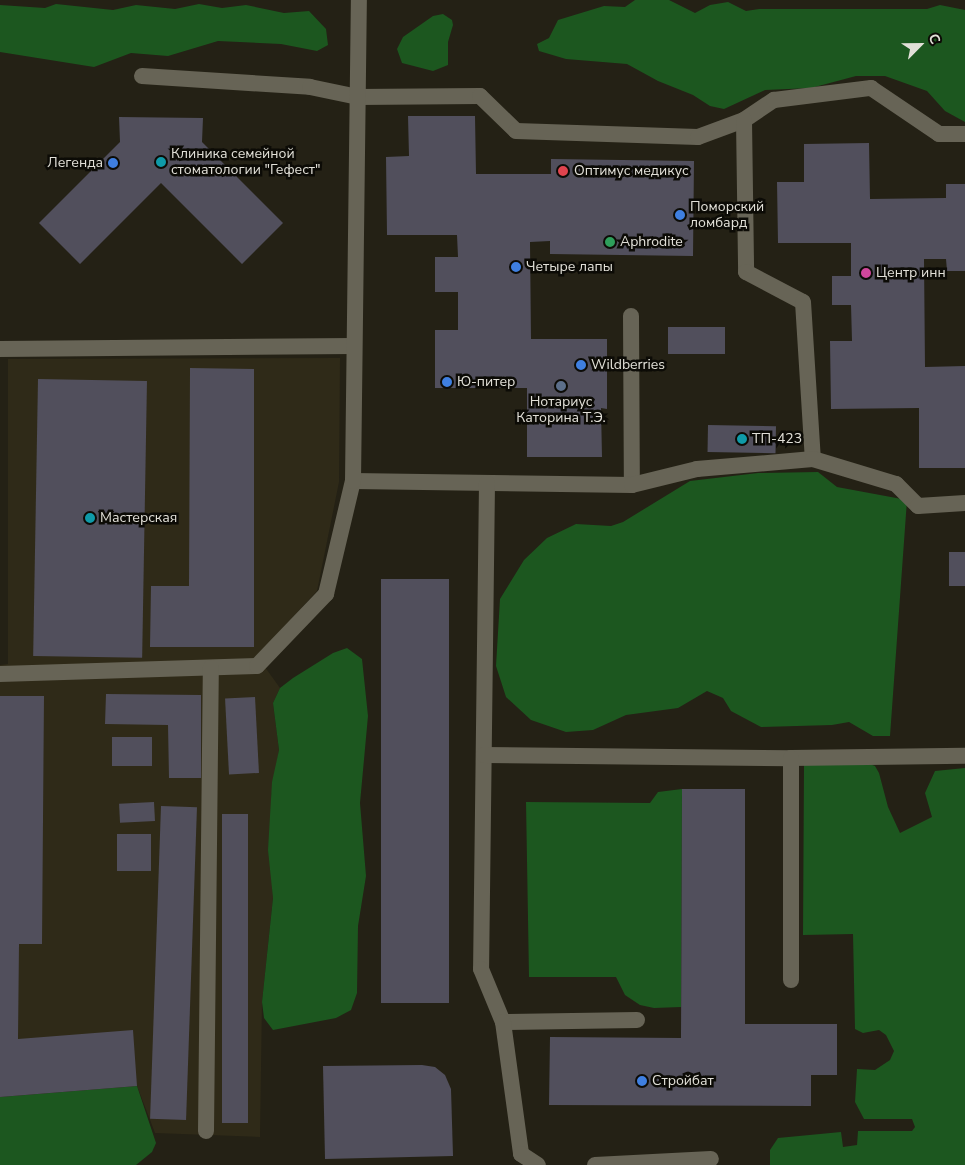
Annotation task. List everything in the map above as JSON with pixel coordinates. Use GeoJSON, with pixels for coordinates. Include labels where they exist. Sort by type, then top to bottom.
{"type":"FeatureCollection","features":[{"type":"Feature","properties":{"kind":"lane"},"geometry":{"type":"LineString","coordinates":[[0,674],[257,666],[326,594],[353,481],[359,0]]}},
{"type":"Feature","properties":{"kind":"lane"},"geometry":{"type":"LineString","coordinates":[[142,76],[310,87],[358,97],[480,96],[516,131],[698,137],[744,120],[774,100],[872,88],[939,134],[965,134]]}},
{"type":"Feature","properties":{"kind":"lane"},"geometry":{"type":"LineString","coordinates":[[744,120],[746,272],[803,302],[813,459]]}},
{"type":"Feature","properties":{"kind":"lane"},"geometry":{"type":"LineString","coordinates":[[631,316],[632,485]]}},
{"type":"Feature","properties":{"kind":"lane"},"geometry":{"type":"LineString","coordinates":[[0,349],[354,346]]}},
{"type":"Feature","properties":{"kind":"lane"},"geometry":{"type":"LineString","coordinates":[[353,481],[632,485],[697,469],[813,459],[896,484],[918,506],[965,503]]}},
{"type":"Feature","properties":{"kind":"lane"},"geometry":{"type":"LineString","coordinates":[[487,483],[481,968],[503,1022],[520,1160],[538,1165]]}},
{"type":"Feature","properties":{"kind":"lane"},"geometry":{"type":"LineString","coordinates":[[206,1130],[211,668]]}},
{"type":"Feature","properties":{"kind":"lane"},"geometry":{"type":"LineString","coordinates":[[484,755],[791,758],[965,756]]}},
{"type":"Feature","properties":{"kind":"lane"},"geometry":{"type":"LineString","coordinates":[[791,758],[791,980]]}},
{"type":"Feature","properties":{"kind":"lane"},"geometry":{"type":"LineString","coordinates":[[503,1022],[637,1020]]}},
{"type":"Feature","properties":{"kind":"lane"},"geometry":{"type":"LineString","coordinates":[[594,1165],[711,1160]]}},
{"type":"Feature","properties":{"kind":"shaded area"},"geometry":{"type":"Polygon","coordinates":[[[340,358],[339,482],[317,591],[257,656],[280,688],[273,703],[279,750],[271,797],[273,898],[262,1002],[260,1137],[155,1133],[137,1086],[0,1097],[0,665],[8,664],[8,359],[340,358]]]}},
{"type":"Feature","properties":{"kind":"green space"},"geometry":{"type":"Polygon","coordinates":[[[635,0],[669,0],[695,13],[710,5],[728,2],[746,11],[759,9],[927,9],[940,5],[965,10],[965,122],[945,111],[927,91],[885,76],[856,76],[811,88],[765,90],[724,109],[710,106],[693,95],[658,81],[627,64],[566,59],[539,51],[537,44],[549,38],[558,20],[604,6],[625,7],[635,0]]]}},
{"type":"Feature","properties":{"kind":"green space"},"geometry":{"type":"Polygon","coordinates":[[[56,4],[113,10],[136,5],[175,9],[199,4],[222,8],[246,5],[284,13],[309,11],[326,29],[328,45],[317,51],[281,44],[218,41],[168,56],[131,53],[94,67],[0,52],[0,5],[45,8],[56,4]]]}},
{"type":"Feature","properties":{"kind":"green space"},"geometry":{"type":"Polygon","coordinates":[[[443,14],[452,20],[453,25],[448,42],[448,65],[433,71],[402,63],[397,49],[403,37],[433,16],[443,14]]]}},
{"type":"Feature","properties":{"kind":"green space"},"geometry":{"type":"Polygon","coordinates":[[[818,472],[837,487],[907,500],[890,736],[873,736],[849,722],[832,725],[761,727],[731,711],[723,698],[707,691],[678,708],[626,715],[593,730],[566,732],[531,720],[506,697],[496,666],[500,599],[524,560],[547,538],[576,524],[611,526],[623,522],[690,481],[758,473],[818,472]]]}},
{"type":"Feature","properties":{"kind":"green space"},"geometry":{"type":"Polygon","coordinates":[[[347,648],[362,659],[368,716],[360,803],[366,876],[358,926],[357,993],[351,1010],[336,1018],[273,1030],[264,1018],[262,1002],[273,898],[268,850],[272,782],[279,750],[273,703],[280,688],[293,678],[333,653],[347,648]]]}},
{"type":"Feature","properties":{"kind":"green space"},"geometry":{"type":"Polygon","coordinates":[[[867,763],[875,766],[879,773],[888,807],[900,833],[932,817],[925,793],[935,771],[965,768],[965,1165],[770,1165],[770,1150],[778,1138],[841,1132],[843,1147],[857,1145],[858,1131],[912,1131],[915,1127],[912,1119],[864,1119],[855,1102],[857,1069],[875,1070],[890,1060],[894,1051],[886,1035],[879,1030],[863,1033],[855,1029],[853,934],[803,935],[804,765],[867,763]]]}},
{"type":"Feature","properties":{"kind":"green space"},"geometry":{"type":"Polygon","coordinates":[[[682,789],[681,1007],[654,1008],[640,1005],[625,995],[616,977],[529,977],[526,802],[650,803],[658,792],[682,789]]]}},
{"type":"Feature","properties":{"kind":"green space"},"geometry":{"type":"Polygon","coordinates":[[[137,1086],[156,1143],[152,1152],[136,1165],[0,1165],[0,1097],[137,1086]]]}},
{"type":"Feature","properties":{"kind":"building"},"geometry":{"type":"Polygon","coordinates":[[[408,116],[475,116],[476,174],[551,174],[551,159],[694,161],[693,256],[550,254],[550,241],[530,242],[531,339],[607,339],[607,409],[601,408],[602,457],[527,457],[527,388],[435,388],[435,330],[458,330],[458,292],[435,292],[435,257],[458,257],[457,235],[387,235],[386,157],[409,156],[408,116]]]}},
{"type":"Feature","properties":{"kind":"building"},"geometry":{"type":"Polygon","coordinates":[[[119,117],[203,118],[202,142],[283,223],[242,264],[161,183],[80,264],[39,223],[120,142],[119,117]]]}},
{"type":"Feature","properties":{"kind":"building"},"geometry":{"type":"Polygon","coordinates":[[[869,143],[870,199],[946,198],[946,184],[965,184],[965,271],[947,271],[946,259],[924,259],[925,367],[965,366],[965,468],[919,468],[919,408],[831,409],[830,341],[852,341],[851,305],[832,305],[832,276],[851,276],[851,243],[778,243],[777,182],[804,182],[804,144],[869,143]]]}},
{"type":"Feature","properties":{"kind":"building"},"geometry":{"type":"Polygon","coordinates":[[[668,327],[725,327],[725,354],[668,354],[668,327]]]}},
{"type":"Feature","properties":{"kind":"building"},"geometry":{"type":"Polygon","coordinates":[[[190,368],[254,369],[254,647],[150,647],[151,586],[189,586],[190,368]]]}},
{"type":"Feature","properties":{"kind":"building","name":"Мастерская"},"geometry":{"type":"Polygon","coordinates":[[[38,379],[147,381],[142,658],[33,656],[38,379]]]}},
{"type":"Feature","properties":{"kind":"building","name":"ТП-423"},"geometry":{"type":"Polygon","coordinates":[[[708,425],[776,426],[776,453],[708,452],[708,425]]]}},
{"type":"Feature","properties":{"kind":"building"},"geometry":{"type":"Polygon","coordinates":[[[949,552],[965,552],[965,586],[949,586],[949,552]]]}},
{"type":"Feature","properties":{"kind":"building"},"geometry":{"type":"Polygon","coordinates":[[[381,579],[449,579],[449,1003],[381,1003],[381,579]]]}},
{"type":"Feature","properties":{"kind":"building"},"geometry":{"type":"Polygon","coordinates":[[[106,694],[201,695],[201,778],[169,778],[168,725],[105,724],[106,694]]]}},
{"type":"Feature","properties":{"kind":"building"},"geometry":{"type":"Polygon","coordinates":[[[0,696],[44,696],[42,944],[19,944],[18,1039],[133,1030],[137,1086],[0,1097],[0,696]]]}},
{"type":"Feature","properties":{"kind":"building"},"geometry":{"type":"Polygon","coordinates":[[[255,697],[259,773],[229,774],[225,699],[255,697]]]}},
{"type":"Feature","properties":{"kind":"building"},"geometry":{"type":"Polygon","coordinates":[[[112,737],[152,737],[152,766],[112,766],[112,737]]]}},
{"type":"Feature","properties":{"kind":"building"},"geometry":{"type":"Polygon","coordinates":[[[682,789],[745,789],[745,1024],[837,1024],[837,1075],[811,1075],[811,1106],[549,1105],[550,1037],[681,1038],[682,789]]]}},
{"type":"Feature","properties":{"kind":"building"},"geometry":{"type":"Polygon","coordinates":[[[154,802],[155,821],[120,823],[119,804],[154,802]]]}},
{"type":"Feature","properties":{"kind":"building"},"geometry":{"type":"Polygon","coordinates":[[[161,806],[197,807],[186,1120],[150,1119],[161,806]]]}},
{"type":"Feature","properties":{"kind":"building"},"geometry":{"type":"Polygon","coordinates":[[[222,814],[248,814],[248,1123],[222,1123],[222,814]]]}},
{"type":"Feature","properties":{"kind":"building"},"geometry":{"type":"Polygon","coordinates":[[[117,834],[151,834],[151,871],[117,871],[117,834]]]}},
{"type":"Feature","properties":{"kind":"building"},"geometry":{"type":"Polygon","coordinates":[[[422,1065],[435,1067],[445,1075],[451,1089],[453,1156],[325,1159],[323,1066],[422,1065]]]}},
{"type":"Feature","properties":{"kind":"place","name":"Клиника семейной стоматологии \"Гефест\""},"geometry":{"type":"Point","coordinates":[161,162]}},
{"type":"Feature","properties":{"kind":"place","name":"Легенда"},"geometry":{"type":"Point","coordinates":[113,163]}},
{"type":"Feature","properties":{"kind":"place","name":"Оптимус медикус"},"geometry":{"type":"Point","coordinates":[563,171]}},
{"type":"Feature","properties":{"kind":"place","name":"Поморский ломбард"},"geometry":{"type":"Point","coordinates":[680,215]}},
{"type":"Feature","properties":{"kind":"place","name":"Aphrodite"},"geometry":{"type":"Point","coordinates":[610,242]}},
{"type":"Feature","properties":{"kind":"place","name":"Четыре лапы"},"geometry":{"type":"Point","coordinates":[516,267]}},
{"type":"Feature","properties":{"kind":"place","name":"Центр инн"},"geometry":{"type":"Point","coordinates":[866,273]}},
{"type":"Feature","properties":{"kind":"place","name":"Wildberries"},"geometry":{"type":"Point","coordinates":[581,365]}},
{"type":"Feature","properties":{"kind":"place","name":"Ю-питер"},"geometry":{"type":"Point","coordinates":[447,382]}},
{"type":"Feature","properties":{"kind":"place","name":"Нотариус Каторина Т.Э."},"geometry":{"type":"Point","coordinates":[561,386]}},
{"type":"Feature","properties":{"kind":"place","name":"ТП-423"},"geometry":{"type":"Point","coordinates":[742,439]}},
{"type":"Feature","properties":{"kind":"place","name":"Мастерская"},"geometry":{"type":"Point","coordinates":[90,518]}},
{"type":"Feature","properties":{"kind":"place","name":"Стройбат"},"geometry":{"type":"Point","coordinates":[642,1081]}}]}
